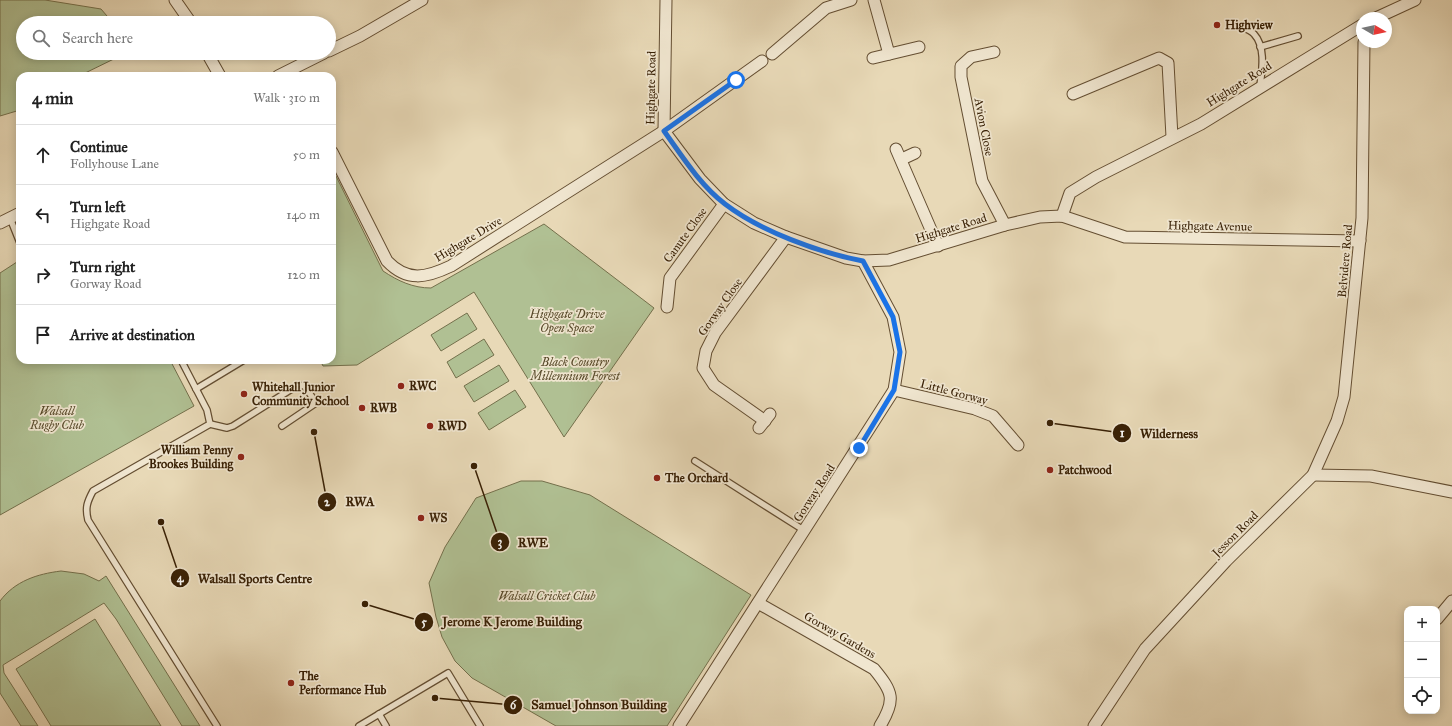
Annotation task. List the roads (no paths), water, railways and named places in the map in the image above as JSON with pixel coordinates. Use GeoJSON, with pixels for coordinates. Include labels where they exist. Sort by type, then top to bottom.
{"type":"FeatureCollection","features":[{"type":"Feature","properties":{"kind":"street"},"geometry":{"type":"LineString","coordinates":[[175,0],[186,16]]}},
{"type":"Feature","properties":{"kind":"street"},"geometry":{"type":"LineString","coordinates":[[336,48],[360,36],[422,0]]}},
{"type":"Feature","properties":{"kind":"street","name":"Highgate Road"},"geometry":{"type":"LineString","coordinates":[[666,0],[664,131],[700,179],[724,204],[754,223],[786,237],[846,258],[863,261],[889,260],[1005,225],[1040,217],[1062,216],[1070,193],[1096,177],[1200,124],[1356,29]]}},
{"type":"Feature","properties":{"kind":"street"},"geometry":{"type":"LineString","coordinates":[[772,54],[823,4],[851,0]]}},
{"type":"Feature","properties":{"kind":"street"},"geometry":{"type":"LineString","coordinates":[[874,0],[889,54]]}},
{"type":"Feature","properties":{"kind":"street"},"geometry":{"type":"LineString","coordinates":[[1389,12],[1416,0]]}},
{"type":"Feature","properties":{"kind":"street"},"geometry":{"type":"LineString","coordinates":[[873,58],[919,46]]}},
{"type":"Feature","properties":{"kind":"street","name":"Belvidere Road"},"geometry":{"type":"LineString","coordinates":[[1313,475],[1337,421],[1344,396],[1360,241],[1364,48]]}},
{"type":"Feature","properties":{"kind":"street","name":"Avion Close"},"geometry":{"type":"LineString","coordinates":[[994,52],[971,57],[960,66],[982,181],[1005,225]]}},
{"type":"Feature","properties":{"kind":"street"},"geometry":{"type":"LineString","coordinates":[[1073,94],[1159,58],[1165,60],[1168,63],[1172,137]]}},
{"type":"Feature","properties":{"kind":"street"},"geometry":{"type":"LineString","coordinates":[[211,60],[218,72]]}},
{"type":"Feature","properties":{"kind":"street"},"geometry":{"type":"LineString","coordinates":[[294,72],[313,60]]}},
{"type":"Feature","properties":{"kind":"street","name":"Highgate Drive"},"geometry":{"type":"LineString","coordinates":[[336,160],[387,261],[397,272],[416,276],[433,275],[450,266],[664,131],[762,61]]}},
{"type":"Feature","properties":{"kind":"street"},"geometry":{"type":"LineString","coordinates":[[896,149],[902,159],[938,246]]}},
{"type":"Feature","properties":{"kind":"street"},"geometry":{"type":"LineString","coordinates":[[902,159],[916,153]]}},
{"type":"Feature","properties":{"kind":"street","name":"Canute Close"},"geometry":{"type":"LineString","coordinates":[[667,307],[670,278],[724,204]]}},
{"type":"Feature","properties":{"kind":"street"},"geometry":{"type":"LineString","coordinates":[[5,221],[16,215]]}},
{"type":"Feature","properties":{"kind":"street","name":"Highgate Avenue"},"geometry":{"type":"LineString","coordinates":[[1062,216],[1125,237],[1360,241]]}},
{"type":"Feature","properties":{"kind":"street","name":"Gorway Close"},"geometry":{"type":"LineString","coordinates":[[765,421],[714,385],[703,368],[706,352],[715,333],[786,237]]}},
{"type":"Feature","properties":{"kind":"street","name":"Gorway Road"},"geometry":{"type":"LineString","coordinates":[[679,726],[894,390],[900,352],[893,317],[863,261]]}},
{"type":"Feature","properties":{"kind":"street","name":"Little Gorway"},"geometry":{"type":"LineString","coordinates":[[894,390],[975,409],[993,416],[1018,445]]}},
{"type":"Feature","properties":{"kind":"street"},"geometry":{"type":"LineString","coordinates":[[1313,475],[1371,476],[1452,492]]}},
{"type":"Feature","properties":{"kind":"street","name":"Jesson Road"},"geometry":{"type":"LineString","coordinates":[[1094,726],[1145,649],[1226,561],[1313,475]]}},
{"type":"Feature","properties":{"kind":"street"},"geometry":{"type":"LineString","coordinates":[[1440,615],[1452,601]]}},
{"type":"Feature","properties":{"kind":"street","name":"Gorway Gardens"},"geometry":{"type":"LineString","coordinates":[[758,602],[874,669],[888,686],[891,699],[889,711],[880,726]]}},
{"type":"Feature","properties":{"kind":"lane"},"geometry":{"type":"LineString","coordinates":[[1234,24],[1253,32],[1260,42],[1262,61],[1260,86]]}},
{"type":"Feature","properties":{"kind":"lane"},"geometry":{"type":"LineString","coordinates":[[1260,47],[1298,36]]}},
{"type":"Feature","properties":{"kind":"lane"},"geometry":{"type":"LineString","coordinates":[[5,221],[16,237]]}},
{"type":"Feature","properties":{"kind":"lane"},"geometry":{"type":"LineString","coordinates":[[183,364],[207,410],[210,424]]}},
{"type":"Feature","properties":{"kind":"lane"},"geometry":{"type":"LineString","coordinates":[[196,389],[237,364]]}},
{"type":"Feature","properties":{"kind":"lane"},"geometry":{"type":"LineString","coordinates":[[217,726],[88,520],[86,502],[93,491],[210,424],[227,428],[233,426],[290,390],[304,384],[316,403],[282,426]]}},
{"type":"Feature","properties":{"kind":"lane"},"geometry":{"type":"LineString","coordinates":[[695,461],[805,531]]}},
{"type":"Feature","properties":{"kind":"lane"},"geometry":{"type":"LineString","coordinates":[[359,726],[448,673],[480,726]]}},
{"type":"Feature","properties":{"kind":"lane"},"geometry":{"type":"LineString","coordinates":[[379,714],[386,726]]}},
{"type":"Feature","properties":{"kind":"place","name":"Highview"},"geometry":{"type":"Point","coordinates":[1217,25]}},
{"type":"Feature","properties":{"kind":"place","name":"RWC"},"geometry":{"type":"Point","coordinates":[401,386]}},
{"type":"Feature","properties":{"kind":"place","name":"Whitehall Junior Community School"},"geometry":{"type":"Point","coordinates":[244,394]}},
{"type":"Feature","properties":{"kind":"place","name":"RWB"},"geometry":{"type":"Point","coordinates":[362,408]}},
{"type":"Feature","properties":{"kind":"place","name":"Wilderness"},"geometry":{"type":"Point","coordinates":[1050,423]}},
{"type":"Feature","properties":{"kind":"place","name":"RWD"},"geometry":{"type":"Point","coordinates":[430,426]}},
{"type":"Feature","properties":{"kind":"place","name":"RWA"},"geometry":{"type":"Point","coordinates":[314,432]}},
{"type":"Feature","properties":{"kind":"place","name":"William Penny Brookes Building"},"geometry":{"type":"Point","coordinates":[241,457]}},
{"type":"Feature","properties":{"kind":"place","name":"RWE"},"geometry":{"type":"Point","coordinates":[474,466]}},
{"type":"Feature","properties":{"kind":"place","name":"Patchwood"},"geometry":{"type":"Point","coordinates":[1050,470]}},
{"type":"Feature","properties":{"kind":"place","name":"The Orchard"},"geometry":{"type":"Point","coordinates":[657,478]}},
{"type":"Feature","properties":{"kind":"place","name":"WS"},"geometry":{"type":"Point","coordinates":[421,518]}},
{"type":"Feature","properties":{"kind":"place","name":"Walsall Sports Centre"},"geometry":{"type":"Point","coordinates":[161,522]}},
{"type":"Feature","properties":{"kind":"place","name":"Jerome K Jerome Building"},"geometry":{"type":"Point","coordinates":[365,604]}},
{"type":"Feature","properties":{"kind":"place","name":"The Performance Hub"},"geometry":{"type":"Point","coordinates":[291,683]}},
{"type":"Feature","properties":{"kind":"place","name":"Samuel Johnson Building"},"geometry":{"type":"Point","coordinates":[435,698]}},
{"type":"Feature","properties":{"kind":"park label","name":"Highgate Drive Open Space"},"geometry":{"type":"Point","coordinates":[567,321]}},
{"type":"Feature","properties":{"kind":"park label","name":"Black Country Millennium Forest"},"geometry":{"type":"Point","coordinates":[575,369]}},
{"type":"Feature","properties":{"kind":"park label","name":"Walsall Rugby Club"},"geometry":{"type":"Point","coordinates":[57,418]}},
{"type":"Feature","properties":{"kind":"park label","name":"Walsall Cricket Club"},"geometry":{"type":"Point","coordinates":[547,596]}}]}
